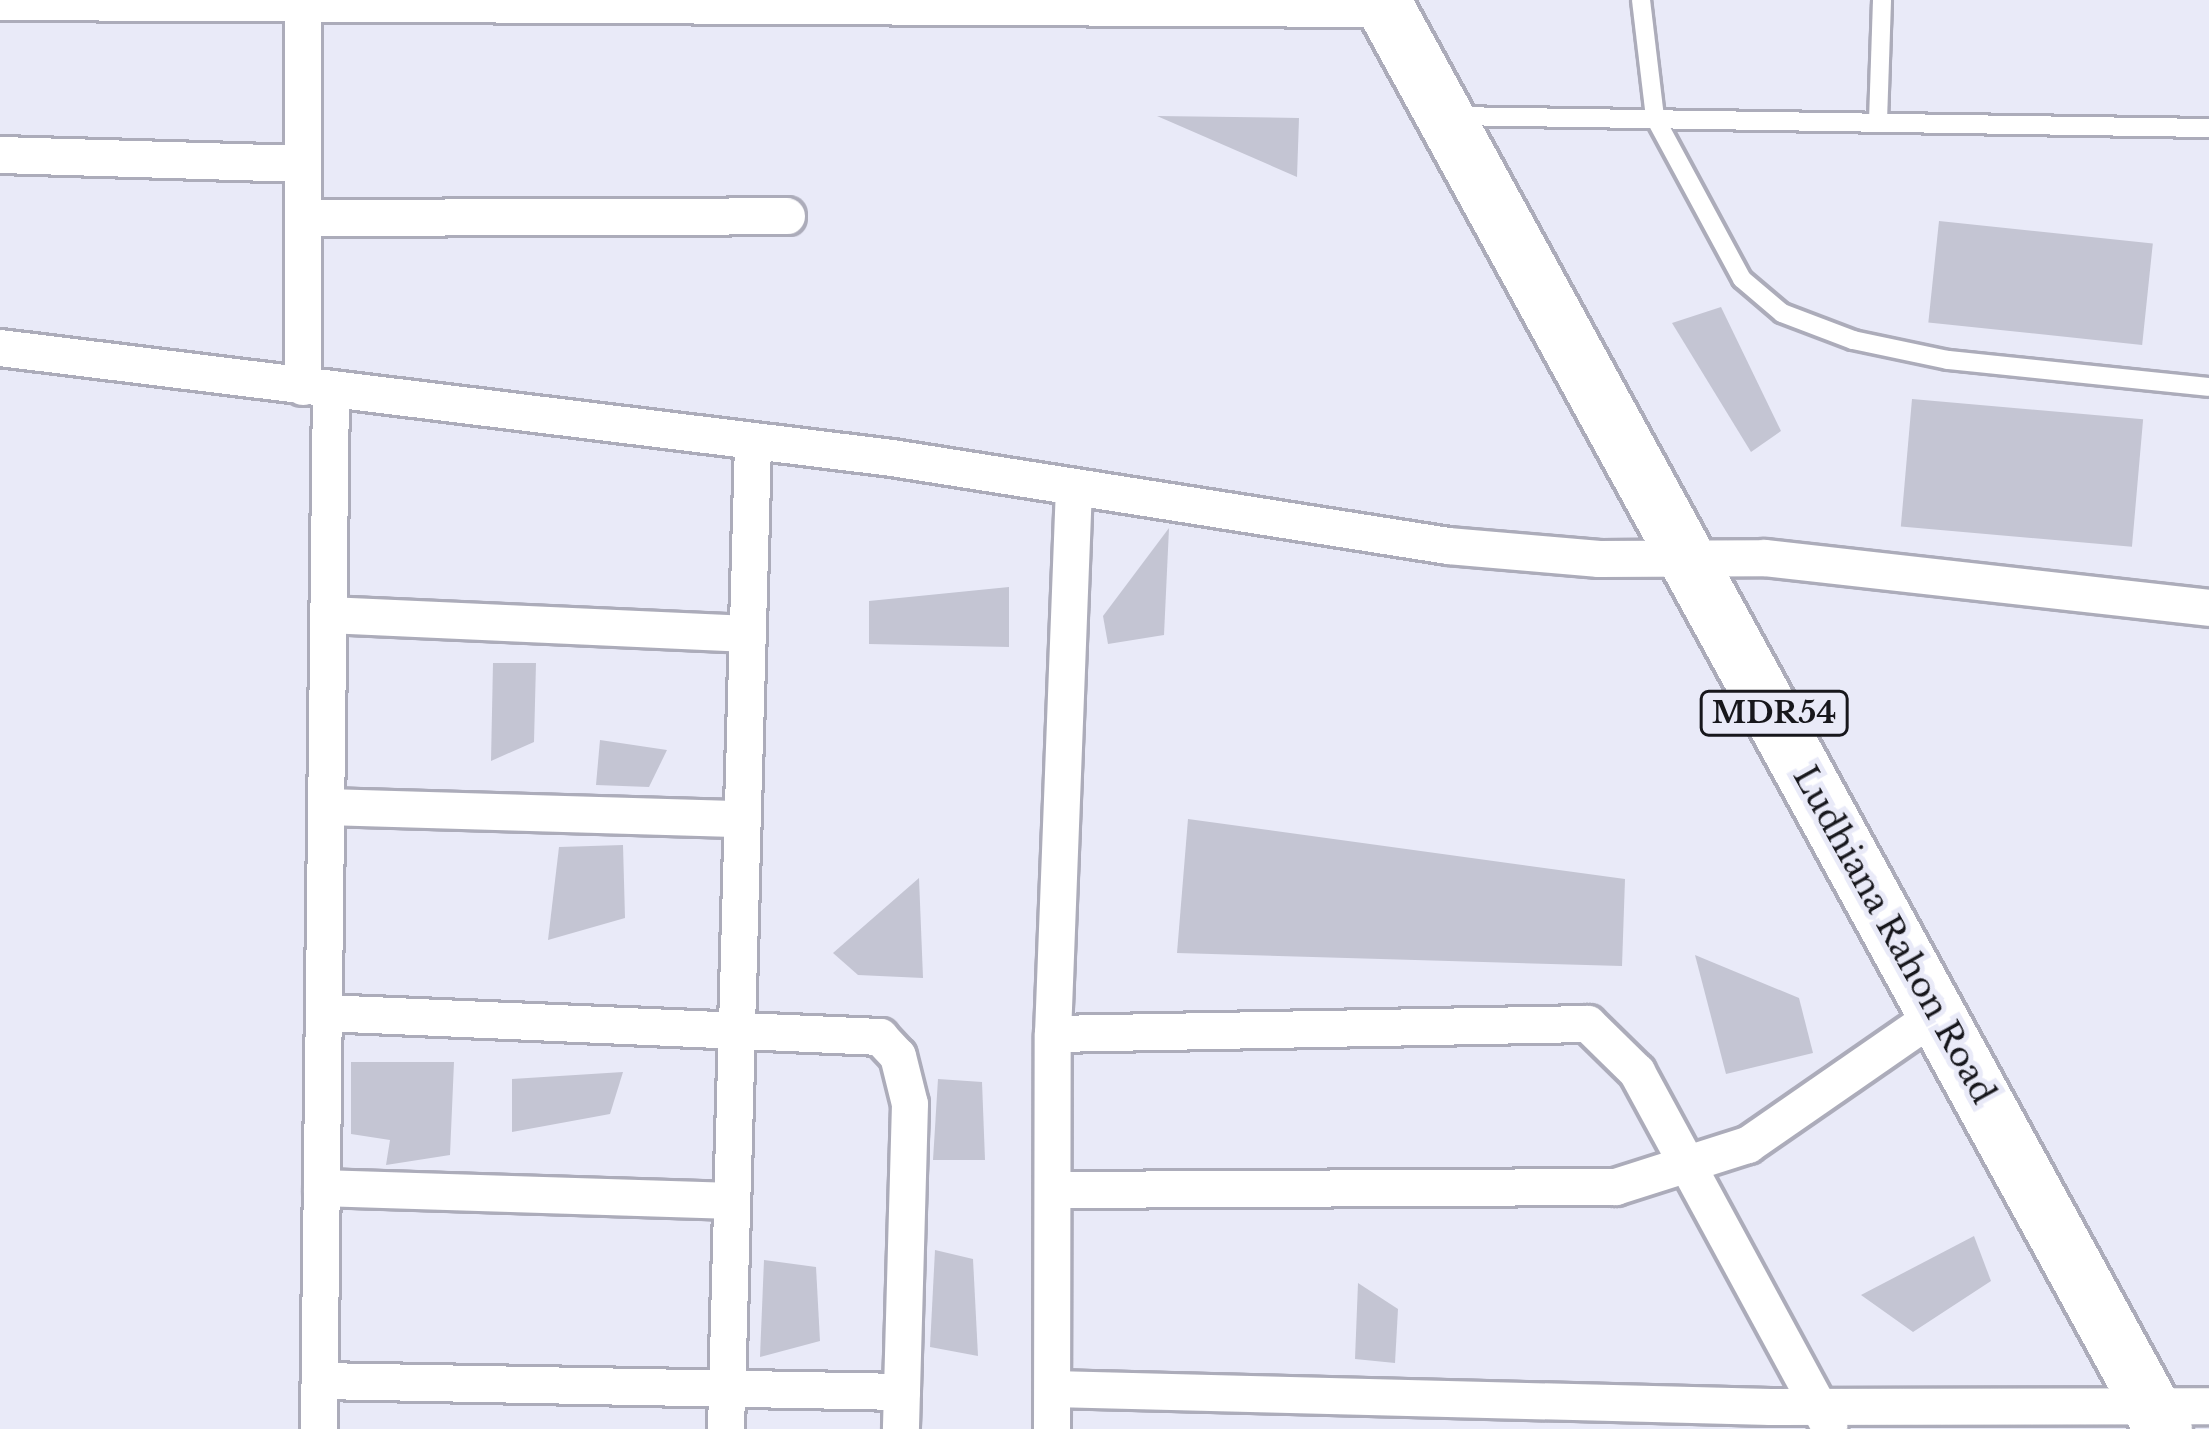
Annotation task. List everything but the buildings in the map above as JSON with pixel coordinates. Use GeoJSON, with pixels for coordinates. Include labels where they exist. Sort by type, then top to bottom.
{"type":"FeatureCollection","features":[{"type":"Feature","properties":{"kind":"main road","name":"Ludhiana Rahon Road"},"geometry":{"type":"LineString","coordinates":[[1383,5],[2157,1418]]}},
{"type":"Feature","properties":{"kind":"street"},"geometry":{"type":"LineString","coordinates":[[303,1],[303,218],[329,615],[320,1429]]}},
{"type":"Feature","properties":{"kind":"street"},"geometry":{"type":"LineString","coordinates":[[0,2],[1383,5]]}},
{"type":"Feature","properties":{"kind":"street"},"geometry":{"type":"LineString","coordinates":[[0,154],[303,164]]}},
{"type":"Feature","properties":{"kind":"street"},"geometry":{"type":"LineString","coordinates":[[303,218],[787,216]]}},
{"type":"Feature","properties":{"kind":"street"},"geometry":{"type":"LineString","coordinates":[[0,348],[753,441],[1448,546],[1691,562],[1765,558],[2209,608]]}},
{"type":"Feature","properties":{"kind":"street"},"geometry":{"type":"LineString","coordinates":[[726,1429],[753,441]]}},
{"type":"Feature","properties":{"kind":"street"},"geometry":{"type":"LineString","coordinates":[[1052,1429],[1053,1034],[1074,487]]}},
{"type":"Feature","properties":{"kind":"street"},"geometry":{"type":"LineString","coordinates":[[329,615],[748,634]]}},
{"type":"Feature","properties":{"kind":"street"},"geometry":{"type":"LineString","coordinates":[[327,807],[742,820]]}},
{"type":"Feature","properties":{"kind":"street"},"geometry":{"type":"LineString","coordinates":[[324,1012],[861,1031],[898,1056],[910,1104],[902,1429]]}},
{"type":"Feature","properties":{"kind":"street"},"geometry":{"type":"LineString","coordinates":[[1054,1190],[1616,1186],[1692,1168],[1748,1144],[1937,1014]]}},
{"type":"Feature","properties":{"kind":"street"},"geometry":{"type":"LineString","coordinates":[[1053,1034],[1588,1024],[1636,1072],[1825,1418]]}},
{"type":"Feature","properties":{"kind":"street"},"geometry":{"type":"LineString","coordinates":[[322,1188],[732,1201]]}},
{"type":"Feature","properties":{"kind":"street"},"geometry":{"type":"LineString","coordinates":[[320,1381],[902,1392]]}},
{"type":"Feature","properties":{"kind":"street"},"geometry":{"type":"LineString","coordinates":[[1053,1389],[1825,1418],[2157,1418],[2209,1406]]}},
{"type":"Feature","properties":{"kind":"lane"},"geometry":{"type":"LineString","coordinates":[[1641,0],[1655,118],[1742,279],[1782,313],[1852,340],[1948,360],[2209,388]]}},
{"type":"Feature","properties":{"kind":"lane"},"geometry":{"type":"LineString","coordinates":[[1878,121],[1882,0]]}},
{"type":"Feature","properties":{"kind":"lane"},"geometry":{"type":"LineString","coordinates":[[1445,116],[2209,128]]}}]}
